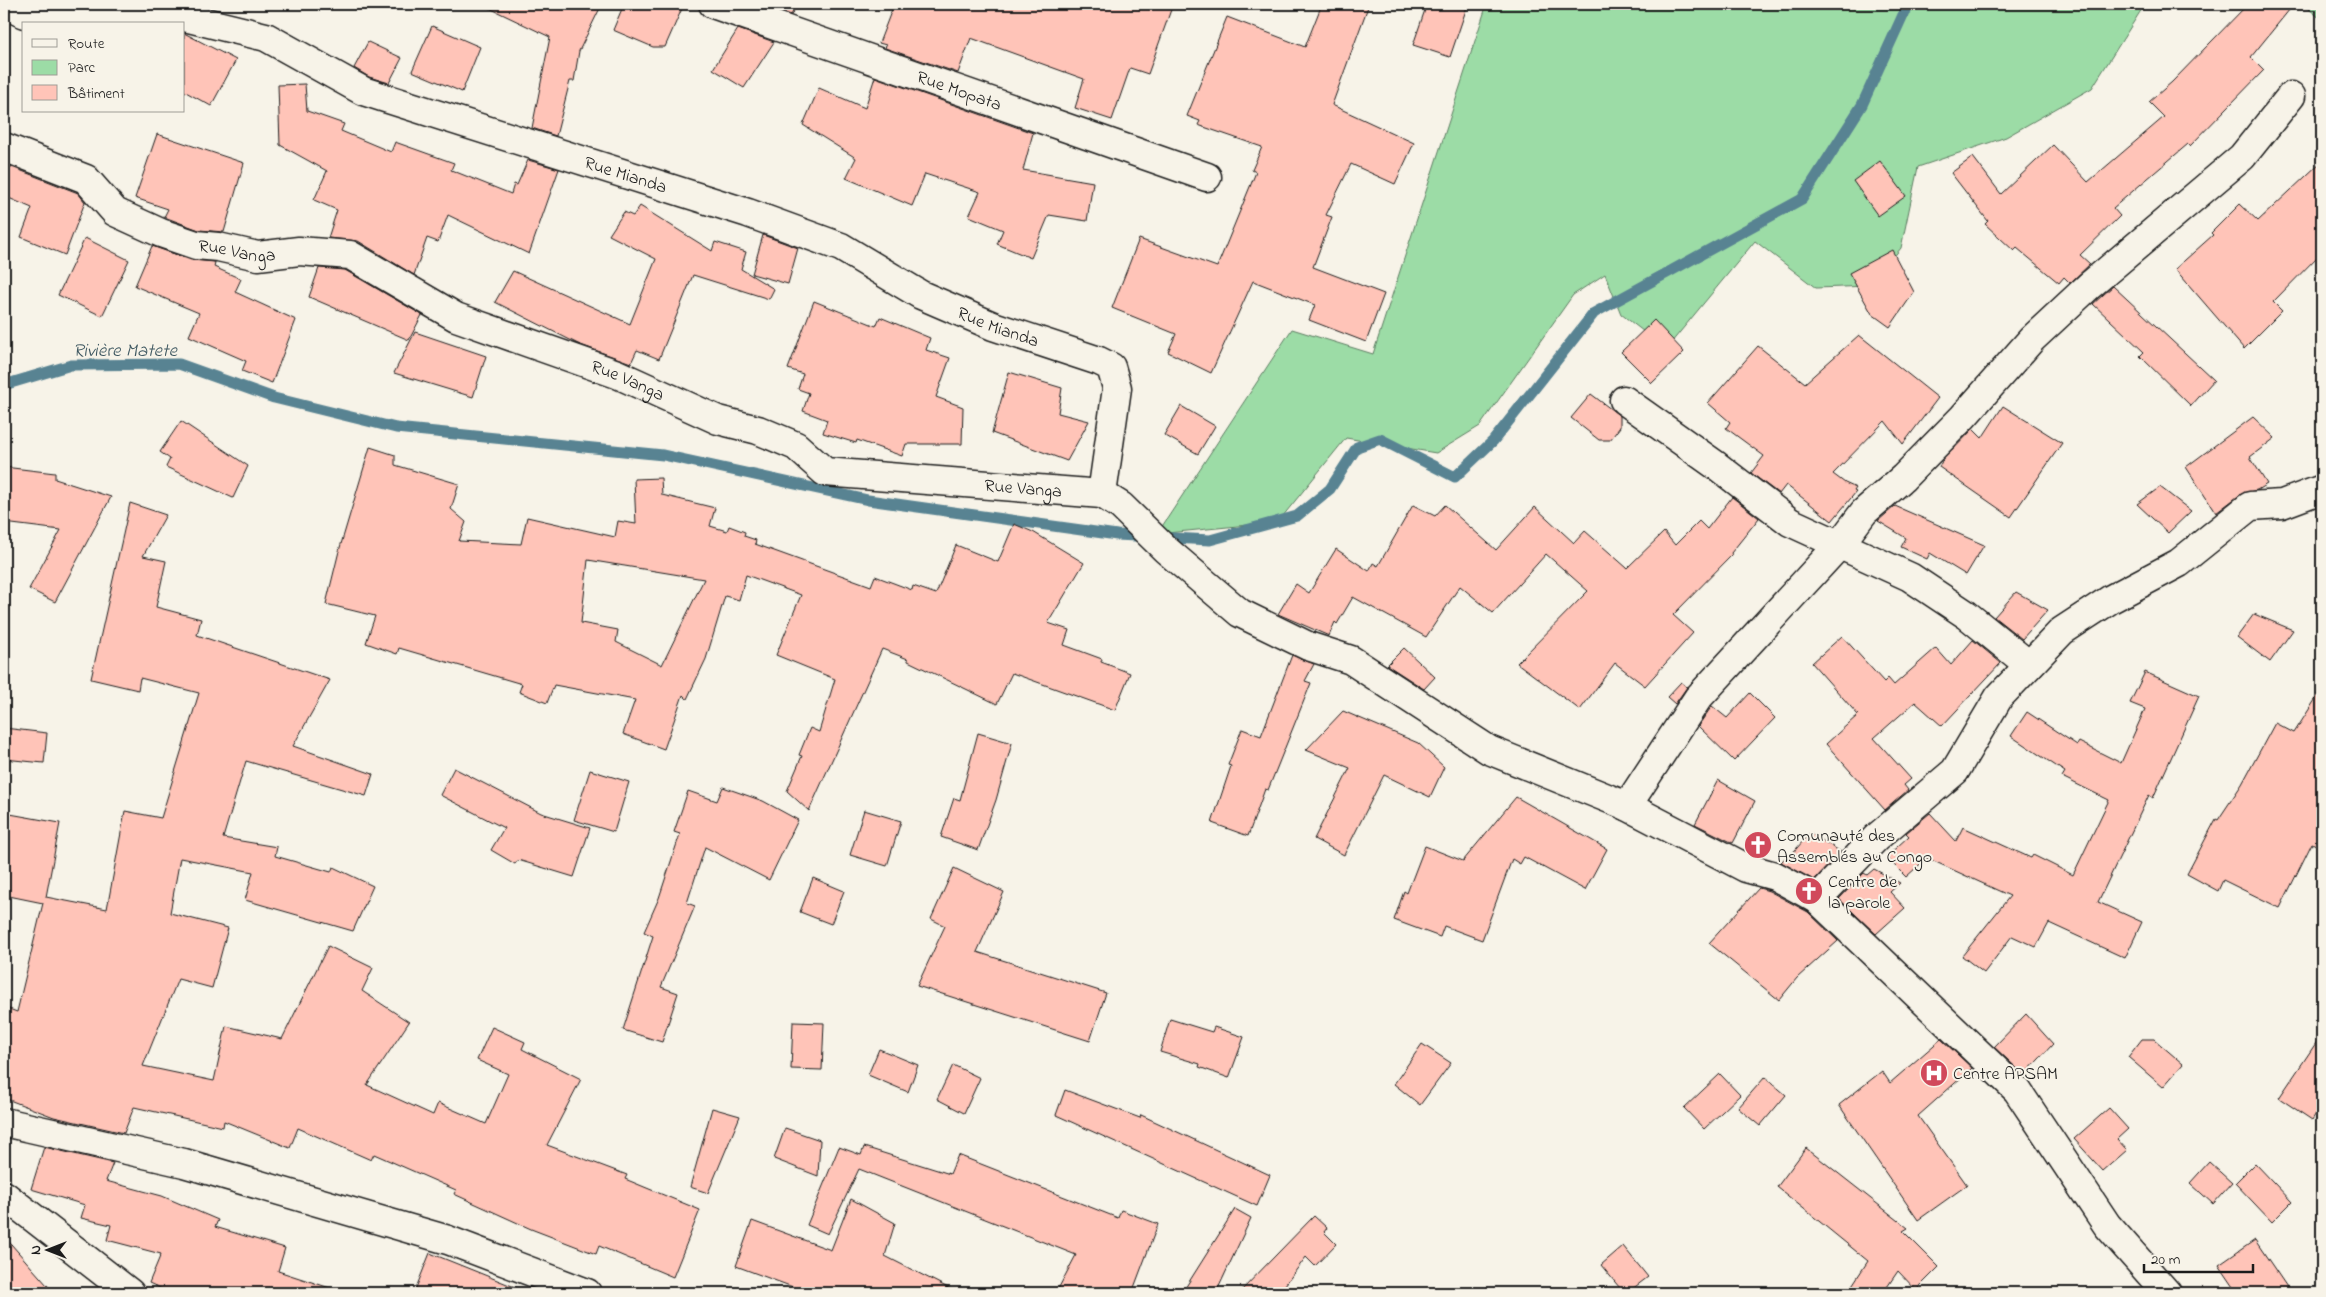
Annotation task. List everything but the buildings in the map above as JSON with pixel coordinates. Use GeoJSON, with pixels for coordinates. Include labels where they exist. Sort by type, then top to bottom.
{"type":"FeatureCollection","features":[{"type":"Feature","properties":{"kind":"street","name":"Rue Mianda"},"geometry":{"type":"LineString","coordinates":[[4,4],[24,14],[168,13],[266,37],[363,91],[748,213],[841,247],[921,295],[993,326],[1099,361],[1111,367],[1117,388],[1102,494]]}},
{"type":"Feature","properties":{"kind":"street","name":"Rue Mopata"},"geometry":{"type":"LineString","coordinates":[[713,4],[1207,177]]}},
{"type":"Feature","properties":{"kind":"street"},"geometry":{"type":"LineString","coordinates":[[1627,806],[1698,698],[1840,544],[1864,512],[1902,478],[1963,417],[2032,339],[2089,286],[2242,157],[2291,96]]}},
{"type":"Feature","properties":{"kind":"street","name":"Rue Vanga"},"geometry":{"type":"LineString","coordinates":[[4,147],[86,179],[115,212],[161,233],[196,245],[218,247],[258,256],[299,251],[350,255],[456,316],[617,374],[718,420],[758,430],[796,446],[825,472],[1102,494],[1121,506],[1165,549],[1240,613],[1308,646],[1351,660],[1425,706],[1489,750],[1627,806],[1746,868],[1774,876],[1817,898],[2017,1090],[2107,1225],[2168,1293]]}},
{"type":"Feature","properties":{"kind":"street"},"geometry":{"type":"LineString","coordinates":[[1624,400],[1717,466],[1790,522],[1910,577],[1967,615],[2029,665]]}},
{"type":"Feature","properties":{"kind":"street"},"geometry":{"type":"LineString","coordinates":[[1817,898],[1876,838],[1955,771],[1999,697],[2062,631],[2111,599],[2179,563],[2250,506],[2282,504],[2322,489]]}},
{"type":"Feature","properties":{"kind":"street"},"geometry":{"type":"LineString","coordinates":[[4,1122],[184,1163],[448,1240],[588,1293]]}},
{"type":"Feature","properties":{"kind":"street"},"geometry":{"type":"LineString","coordinates":[[4,1195],[130,1293]]}},
{"type":"Feature","properties":{"kind":"green space"},"geometry":{"type":"Polygon","coordinates":[[[1487,4],[2145,4],[2092,88],[2006,137],[1918,167],[1901,248],[1870,286],[1816,288],[1755,241],[1666,349],[1621,314],[1605,274],[1573,295],[1480,426],[1436,453],[1346,438],[1278,522],[1157,534],[1292,329],[1373,354],[1487,4]]]}},
{"type":"Feature","properties":{"kind":"green space"},"geometry":{"type":"Polygon","coordinates":[[[2303,4],[2322,4],[2322,20],[2303,4]]]}},
{"type":"Feature","properties":{"kind":"waterway","name":"Rivière Matete"},"geometry":{"type":"LineString","coordinates":[[4,385],[71,365],[179,364],[274,398],[396,428],[663,455],[868,500],[1117,535],[1210,540],[1297,516],[1330,489],[1357,447],[1380,439],[1455,477],[1493,441],[1594,313],[1802,199],[1862,105],[1908,4]]}},
{"type":"Feature","properties":{"kind":"place","name":"Comunauté des Assemblés au Congo"},"geometry":{"type":"Point","coordinates":[1758,845]}},
{"type":"Feature","properties":{"kind":"place","name":"Centre de la parole"},"geometry":{"type":"Point","coordinates":[1809,891]}},
{"type":"Feature","properties":{"kind":"place","name":"Centre APSAM"},"geometry":{"type":"Point","coordinates":[1934,1073]}}]}
